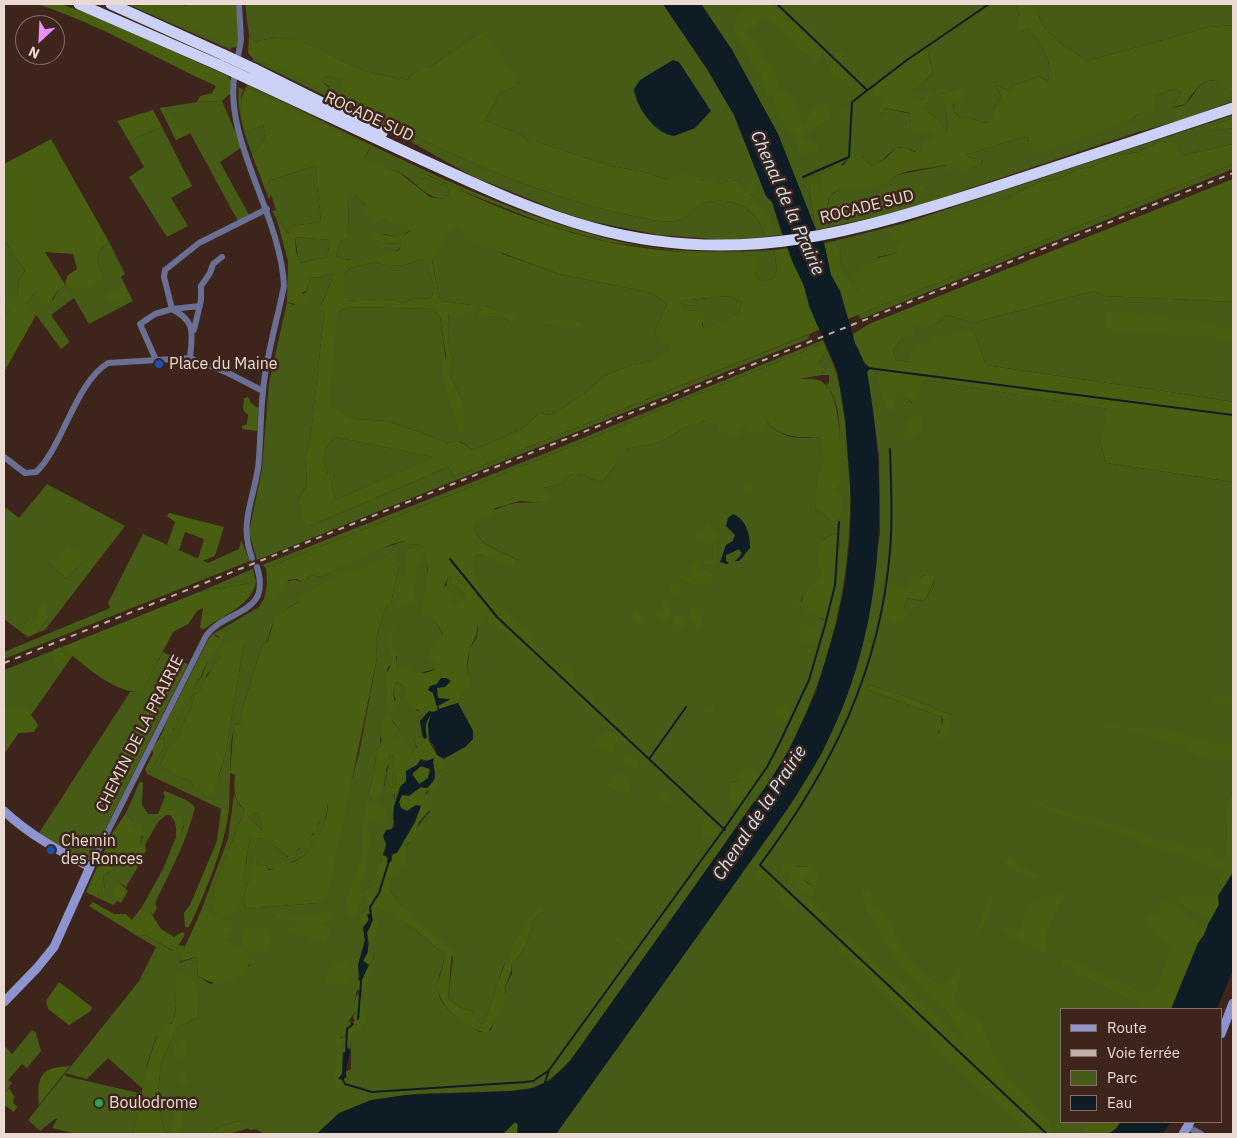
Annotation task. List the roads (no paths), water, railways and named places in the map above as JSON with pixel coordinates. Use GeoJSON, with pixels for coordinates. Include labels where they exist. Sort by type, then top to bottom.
{"type":"FeatureCollection","features":[{"type":"Feature","properties":{"kind":"highway"},"geometry":{"type":"LineString","coordinates":[[79,4],[223,61]]}},
{"type":"Feature","properties":{"kind":"highway"},"geometry":{"type":"LineString","coordinates":[[111,4],[223,61]]}},
{"type":"Feature","properties":{"kind":"highway","name":"ROCADE SUD"},"geometry":{"type":"LineString","coordinates":[[223,61],[476,185],[544,212],[605,231],[688,245],[757,245],[839,233],[891,220],[1232,109]]}},
{"type":"Feature","properties":{"kind":"street"},"geometry":{"type":"LineString","coordinates":[[239,4],[241,40],[233,83],[237,128],[278,241],[284,270],[284,286],[263,391],[262,436],[258,469],[245,530],[252,558]]}},
{"type":"Feature","properties":{"kind":"street"},"geometry":{"type":"LineString","coordinates":[[193,336],[188,318],[172,309],[164,278],[165,270],[199,243],[267,209]]}},
{"type":"Feature","properties":{"kind":"street"},"geometry":{"type":"LineString","coordinates":[[190,358],[200,306],[201,286],[210,273],[213,264],[222,257]]}},
{"type":"Feature","properties":{"kind":"street"},"geometry":{"type":"LineString","coordinates":[[156,360],[140,324],[155,314],[172,309],[200,306]]}},
{"type":"Feature","properties":{"kind":"street"},"geometry":{"type":"LineString","coordinates":[[4,457],[25,473],[36,472],[83,394],[104,366],[113,362],[190,358],[228,373],[263,391]]}},
{"type":"Feature","properties":{"kind":"street","name":"CHEMIN DE LA PRAIRIE"},"geometry":{"type":"LineString","coordinates":[[4,1002],[37,968],[54,947],[90,867],[206,636],[214,627],[246,609],[256,599],[261,583],[257,567]]}},
{"type":"Feature","properties":{"kind":"street"},"geometry":{"type":"LineString","coordinates":[[4,811],[65,854],[90,867]]}},
{"type":"Feature","properties":{"kind":"street"},"geometry":{"type":"LineString","coordinates":[[1222,1031],[1233,1003]]}},
{"type":"Feature","properties":{"kind":"street"},"geometry":{"type":"LineString","coordinates":[[1187,1128],[1202,1134]]}},
{"type":"Feature","properties":{"kind":"water","name":"Chenal de la Prairie"},"geometry":{"type":"Polygon","coordinates":[[[663,4],[701,4],[732,50],[778,134],[816,230],[824,243],[831,275],[840,291],[855,343],[865,364],[870,368],[867,372],[874,420],[879,518],[876,567],[869,615],[858,663],[842,709],[821,754],[786,812],[556,1134],[517,1134],[518,1125],[515,1122],[503,1134],[317,1134],[339,1113],[371,1100],[407,1095],[511,1091],[533,1088],[551,1080],[570,1061],[771,779],[790,748],[816,692],[837,621],[845,584],[850,538],[851,500],[845,420],[837,370],[809,306],[804,286],[792,261],[772,202],[766,196],[734,115],[707,69],[663,4]]]}},
{"type":"Feature","properties":{"kind":"water"},"geometry":{"type":"Polygon","coordinates":[[[673,60],[679,62],[711,111],[695,128],[674,136],[660,130],[648,119],[638,104],[634,89],[640,80],[673,60]]]}},
{"type":"Feature","properties":{"kind":"water"},"geometry":{"type":"Polygon","coordinates":[[[733,514],[742,520],[747,528],[750,548],[739,561],[735,561],[742,554],[739,549],[726,555],[726,561],[729,563],[727,564],[720,562],[726,545],[733,541],[735,535],[726,526],[728,518],[733,514]]]}},
{"type":"Feature","properties":{"kind":"water"},"geometry":{"type":"Polygon","coordinates":[[[441,678],[451,681],[445,687],[437,688],[438,698],[450,699],[438,706],[439,709],[458,703],[473,731],[473,739],[465,747],[445,758],[437,755],[434,745],[429,741],[428,724],[431,714],[425,725],[427,738],[424,739],[420,721],[429,711],[434,712],[438,710],[433,693],[428,690],[430,686],[437,684],[441,678]]]}},
{"type":"Feature","properties":{"kind":"water"},"geometry":{"type":"Polygon","coordinates":[[[434,758],[435,778],[427,788],[421,787],[409,796],[402,795],[399,802],[401,808],[407,811],[416,805],[421,806],[415,822],[397,853],[391,854],[392,860],[388,865],[387,857],[384,854],[386,844],[383,836],[386,830],[393,829],[395,826],[393,818],[394,806],[400,787],[406,781],[406,771],[417,765],[421,759],[424,762],[434,758]],[[421,766],[412,774],[419,784],[428,778],[430,769],[421,766]]]}},
{"type":"Feature","properties":{"kind":"water"},"geometry":{"type":"Polygon","coordinates":[[[1233,872],[1233,970],[1217,1008],[1171,1008],[1198,943],[1204,936],[1208,924],[1219,905],[1218,896],[1233,872]]]}},
{"type":"Feature","properties":{"kind":"water"},"geometry":{"type":"Polygon","coordinates":[[[371,913],[373,920],[367,933],[368,952],[363,961],[369,965],[361,982],[358,979],[360,976],[358,966],[365,940],[363,927],[369,920],[367,915],[371,913]]]}},
{"type":"Feature","properties":{"kind":"water"},"geometry":{"type":"Polygon","coordinates":[[[347,1047],[350,1050],[346,1077],[342,1080],[338,1079],[342,1074],[343,1052],[346,1053],[347,1047]]]}},
{"type":"Feature","properties":{"kind":"water"},"geometry":{"type":"Polygon","coordinates":[[[1120,1123],[1170,1123],[1162,1134],[1109,1134],[1117,1128],[1120,1123]]]}},
{"type":"Feature","properties":{"kind":"waterway"},"geometry":{"type":"LineString","coordinates":[[777,4],[867,90]]}},
{"type":"Feature","properties":{"kind":"waterway"},"geometry":{"type":"LineString","coordinates":[[803,177],[849,157],[852,102],[907,60],[989,4]]}},
{"type":"Feature","properties":{"kind":"waterway"},"geometry":{"type":"LineString","coordinates":[[868,368],[1233,415]]}},
{"type":"Feature","properties":{"kind":"waterway"},"geometry":{"type":"LineString","coordinates":[[890,449],[892,513],[890,551],[884,595],[875,638],[863,678],[848,717],[830,755],[786,829],[760,865],[1047,1134]]}},
{"type":"Feature","properties":{"kind":"waterway","name":"Chenal de la Prairie"},"geometry":{"type":"LineString","coordinates":[[545,1082],[549,1070],[767,767],[809,680],[835,585],[839,522]]}},
{"type":"Feature","properties":{"kind":"waterway"},"geometry":{"type":"LineString","coordinates":[[450,559],[497,617],[725,830]]}},
{"type":"Feature","properties":{"kind":"waterway"},"geometry":{"type":"LineString","coordinates":[[649,759],[686,707]]}},
{"type":"Feature","properties":{"kind":"waterway"},"geometry":{"type":"LineString","coordinates":[[371,917],[370,907],[379,893],[388,864]]}},
{"type":"Feature","properties":{"kind":"waterway"},"geometry":{"type":"LineString","coordinates":[[358,1019],[361,982]]}},
{"type":"Feature","properties":{"kind":"waterway"},"geometry":{"type":"LineString","coordinates":[[346,1054],[347,1029],[353,1024]]}},
{"type":"Feature","properties":{"kind":"waterway"},"geometry":{"type":"LineString","coordinates":[[342,1078],[345,1084],[372,1092],[525,1082],[533,1081],[548,1071]]}},
{"type":"Feature","properties":{"kind":"railway"},"geometry":{"type":"LineString","coordinates":[[4,663],[1233,173]]}},
{"type":"Feature","properties":{"kind":"place","name":"Place du Maine"},"geometry":{"type":"Point","coordinates":[159,364]}},
{"type":"Feature","properties":{"kind":"place","name":"Chemin des Ronces"},"geometry":{"type":"Point","coordinates":[51,850]}},
{"type":"Feature","properties":{"kind":"place","name":"Boulodrome"},"geometry":{"type":"Point","coordinates":[99,1103]}}]}
